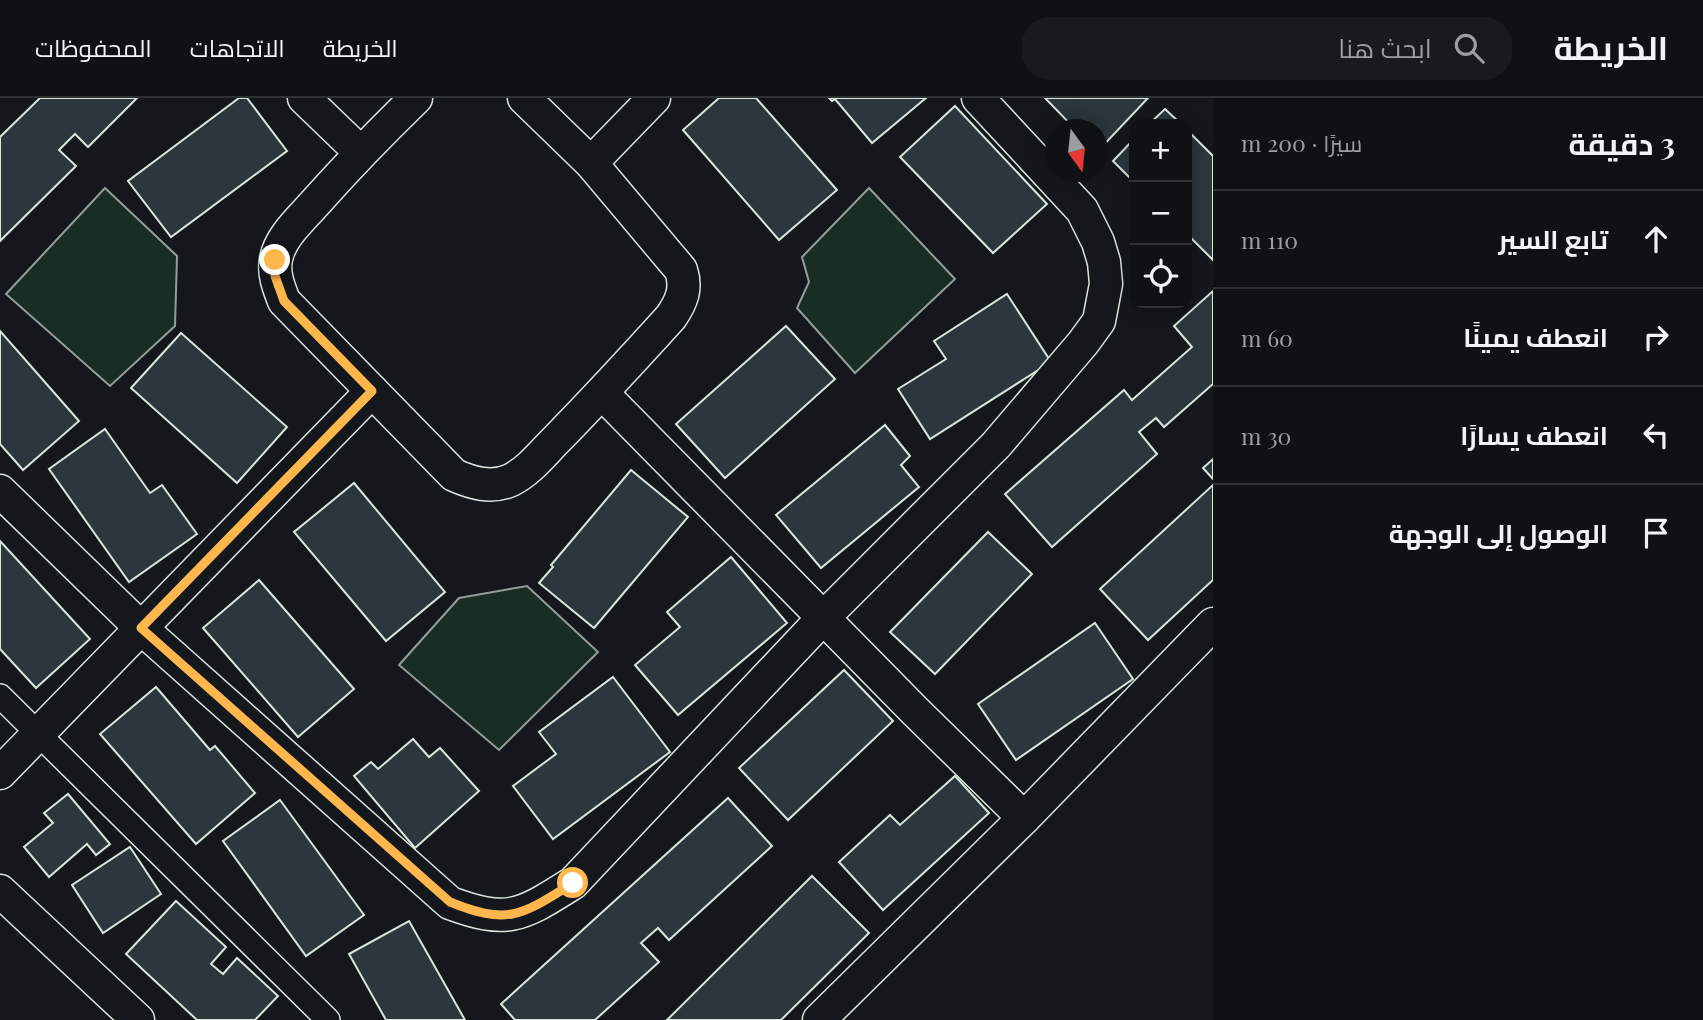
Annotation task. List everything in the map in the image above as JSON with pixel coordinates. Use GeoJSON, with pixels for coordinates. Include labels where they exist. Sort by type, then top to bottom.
{"type":"FeatureCollection","features":[{"type":"Feature","properties":{"kind":"street"},"geometry":{"type":"LineString","coordinates":[[304,98],[360,152]]}},
{"type":"Feature","properties":{"kind":"street"},"geometry":{"type":"LineString","coordinates":[[416,98],[360,152],[292,230],[275,260],[275,276],[284,301],[454,475],[471,483],[485,485],[512,479],[528,467],[602,393],[671,317],[681,303],[684,279],[681,270],[591,163],[524,98]]}},
{"type":"Feature","properties":{"kind":"street"},"geometry":{"type":"LineString","coordinates":[[591,163],[654,98]]}},
{"type":"Feature","properties":{"kind":"street"},"geometry":{"type":"LineString","coordinates":[[0,491],[141,628],[450,902],[479,914],[505,916],[536,907],[573,883],[824,617],[996,445],[1099,321],[1106,284],[1104,262],[1098,242],[1082,209],[978,98]]}},
{"type":"Feature","properties":{"kind":"street"},"geometry":{"type":"LineString","coordinates":[[0,773],[372,391]]}},
{"type":"Feature","properties":{"kind":"street"},"geometry":{"type":"LineString","coordinates":[[602,393],[1024,818]]}},
{"type":"Feature","properties":{"kind":"street"},"geometry":{"type":"LineString","coordinates":[[819,1020],[1024,818],[1213,624]]}},
{"type":"Feature","properties":{"kind":"street"},"geometry":{"type":"LineString","coordinates":[[0,696],[328,1020]]}},
{"type":"Feature","properties":{"kind":"street"},"geometry":{"type":"LineString","coordinates":[[0,891],[138,1020]]}},
{"type":"Feature","properties":{"kind":"green space"},"geometry":{"type":"Polygon","coordinates":[[[105,188],[177,256],[175,326],[110,386],[6,294],[105,188]]]}},
{"type":"Feature","properties":{"kind":"green space"},"geometry":{"type":"Polygon","coordinates":[[[869,188],[955,279],[855,373],[797,308],[809,282],[802,257],[869,188]]]}},
{"type":"Feature","properties":{"kind":"green space"},"geometry":{"type":"Polygon","coordinates":[[[527,586],[598,652],[499,750],[399,665],[459,598],[527,586]]]}},
{"type":"Feature","properties":{"kind":"building"},"geometry":{"type":"Polygon","coordinates":[[[40,98],[137,98],[88,147],[75,134],[59,150],[76,166],[0,241],[0,137],[40,98]]]}},
{"type":"Feature","properties":{"kind":"building"},"geometry":{"type":"Polygon","coordinates":[[[239,98],[247,98],[287,151],[171,237],[128,181],[239,98]]]}},
{"type":"Feature","properties":{"kind":"building"},"geometry":{"type":"Polygon","coordinates":[[[719,98],[756,98],[837,190],[779,240],[683,130],[719,98]]]}},
{"type":"Feature","properties":{"kind":"building"},"geometry":{"type":"Polygon","coordinates":[[[829,98],[926,98],[872,143],[835,99],[832,101],[829,98]]]}},
{"type":"Feature","properties":{"kind":"building"},"geometry":{"type":"Polygon","coordinates":[[[1045,98],[1148,98],[1108,140],[1108,119],[1065,119],[1045,98]]]}},
{"type":"Feature","properties":{"kind":"building"},"geometry":{"type":"Polygon","coordinates":[[[955,106],[1047,204],[993,253],[900,157],[955,106]]]}},
{"type":"Feature","properties":{"kind":"building"},"geometry":{"type":"Polygon","coordinates":[[[1165,109],[1176,119],[1154,119],[1165,109]]]}},
{"type":"Feature","properties":{"kind":"building"},"geometry":{"type":"Polygon","coordinates":[[[1192,135],[1213,156],[1213,260],[1192,239],[1192,135]]]}},
{"type":"Feature","properties":{"kind":"building"},"geometry":{"type":"Polygon","coordinates":[[[1129,144],[1129,177],[1113,161],[1129,144]]]}},
{"type":"Feature","properties":{"kind":"building"},"geometry":{"type":"Polygon","coordinates":[[[1213,291],[1213,384],[1164,427],[1156,418],[1139,432],[1157,454],[1052,547],[1005,494],[1124,390],[1132,400],[1192,347],[1174,326],[1213,291]]]}},
{"type":"Feature","properties":{"kind":"building"},"geometry":{"type":"Polygon","coordinates":[[[1007,294],[1051,362],[930,439],[898,389],[946,359],[934,341],[1007,294]]]}},
{"type":"Feature","properties":{"kind":"building"},"geometry":{"type":"Polygon","coordinates":[[[786,326],[835,379],[725,478],[676,424],[786,326]]]}},
{"type":"Feature","properties":{"kind":"building"},"geometry":{"type":"Polygon","coordinates":[[[0,331],[79,421],[23,470],[0,444],[0,331]]]}},
{"type":"Feature","properties":{"kind":"building"},"geometry":{"type":"Polygon","coordinates":[[[181,333],[287,427],[237,483],[131,388],[181,333]]]}},
{"type":"Feature","properties":{"kind":"building"},"geometry":{"type":"Polygon","coordinates":[[[885,425],[910,456],[901,465],[919,487],[821,568],[776,515],[885,425]]]}},
{"type":"Feature","properties":{"kind":"building"},"geometry":{"type":"Polygon","coordinates":[[[105,429],[150,493],[162,485],[197,534],[129,582],[49,469],[105,429]]]}},
{"type":"Feature","properties":{"kind":"building"},"geometry":{"type":"Polygon","coordinates":[[[1213,459],[1213,479],[1203,468],[1213,459]]]}},
{"type":"Feature","properties":{"kind":"building"},"geometry":{"type":"Polygon","coordinates":[[[631,470],[688,517],[594,628],[539,583],[631,470]]]}},
{"type":"Feature","properties":{"kind":"building"},"geometry":{"type":"Polygon","coordinates":[[[354,483],[445,592],[386,641],[294,532],[354,483]]]}},
{"type":"Feature","properties":{"kind":"building"},"geometry":{"type":"Polygon","coordinates":[[[1213,485],[1213,580],[1148,640],[1100,589],[1213,485]]]}},
{"type":"Feature","properties":{"kind":"building"},"geometry":{"type":"Polygon","coordinates":[[[988,532],[1032,574],[935,674],[890,632],[988,532]]]}},
{"type":"Feature","properties":{"kind":"building"},"geometry":{"type":"Polygon","coordinates":[[[0,541],[90,639],[36,688],[0,649],[0,541]]]}},
{"type":"Feature","properties":{"kind":"building"},"geometry":{"type":"Polygon","coordinates":[[[731,557],[787,623],[678,715],[635,665],[680,627],[667,612],[731,557]]]}},
{"type":"Feature","properties":{"kind":"building"},"geometry":{"type":"Polygon","coordinates":[[[259,580],[354,689],[298,737],[203,628],[259,580]]]}},
{"type":"Feature","properties":{"kind":"building"},"geometry":{"type":"Polygon","coordinates":[[[1095,623],[1133,679],[1016,760],[978,704],[1095,623]]]}},
{"type":"Feature","properties":{"kind":"building"},"geometry":{"type":"Polygon","coordinates":[[[844,670],[893,721],[788,820],[739,768],[844,670]]]}},
{"type":"Feature","properties":{"kind":"building"},"geometry":{"type":"Polygon","coordinates":[[[613,677],[670,752],[553,839],[513,786],[556,754],[539,732],[613,677]]]}},
{"type":"Feature","properties":{"kind":"building"},"geometry":{"type":"Polygon","coordinates":[[[156,687],[210,750],[215,746],[255,793],[196,844],[100,734],[156,687]]]}},
{"type":"Feature","properties":{"kind":"building"},"geometry":{"type":"Polygon","coordinates":[[[413,739],[429,757],[440,748],[479,791],[415,848],[354,776],[371,762],[378,769],[413,739]]]}},
{"type":"Feature","properties":{"kind":"building"},"geometry":{"type":"Polygon","coordinates":[[[955,776],[989,813],[883,910],[839,862],[890,815],[900,825],[955,776]]]}},
{"type":"Feature","properties":{"kind":"building"},"geometry":{"type":"Polygon","coordinates":[[[68,794],[110,844],[96,855],[87,844],[49,877],[24,847],[53,823],[44,813],[68,794]]]}},
{"type":"Feature","properties":{"kind":"building"},"geometry":{"type":"Polygon","coordinates":[[[728,798],[772,846],[669,940],[658,928],[641,943],[659,962],[595,1020],[515,1020],[501,1004],[728,798]]]}},
{"type":"Feature","properties":{"kind":"building"},"geometry":{"type":"Polygon","coordinates":[[[280,800],[364,915],[306,956],[223,841],[280,800]]]}},
{"type":"Feature","properties":{"kind":"building"},"geometry":{"type":"Polygon","coordinates":[[[130,847],[161,894],[103,933],[72,885],[130,847]]]}},
{"type":"Feature","properties":{"kind":"building"},"geometry":{"type":"Polygon","coordinates":[[[812,876],[869,933],[781,1020],[667,1020],[812,876]]]}},
{"type":"Feature","properties":{"kind":"building"},"geometry":{"type":"Polygon","coordinates":[[[176,901],[226,947],[211,964],[223,974],[237,958],[278,996],[255,1020],[197,1020],[126,954],[176,901]]]}},
{"type":"Feature","properties":{"kind":"building"},"geometry":{"type":"Polygon","coordinates":[[[409,921],[465,1020],[386,1020],[349,954],[409,921]]]}},
{"type":"Feature","properties":{"kind":"route"},"geometry":{"type":"LineString","coordinates":[[275,260],[275,276],[284,301],[372,391],[141,628],[450,902],[479,914],[505,916],[536,907],[573,883]]}}]}
